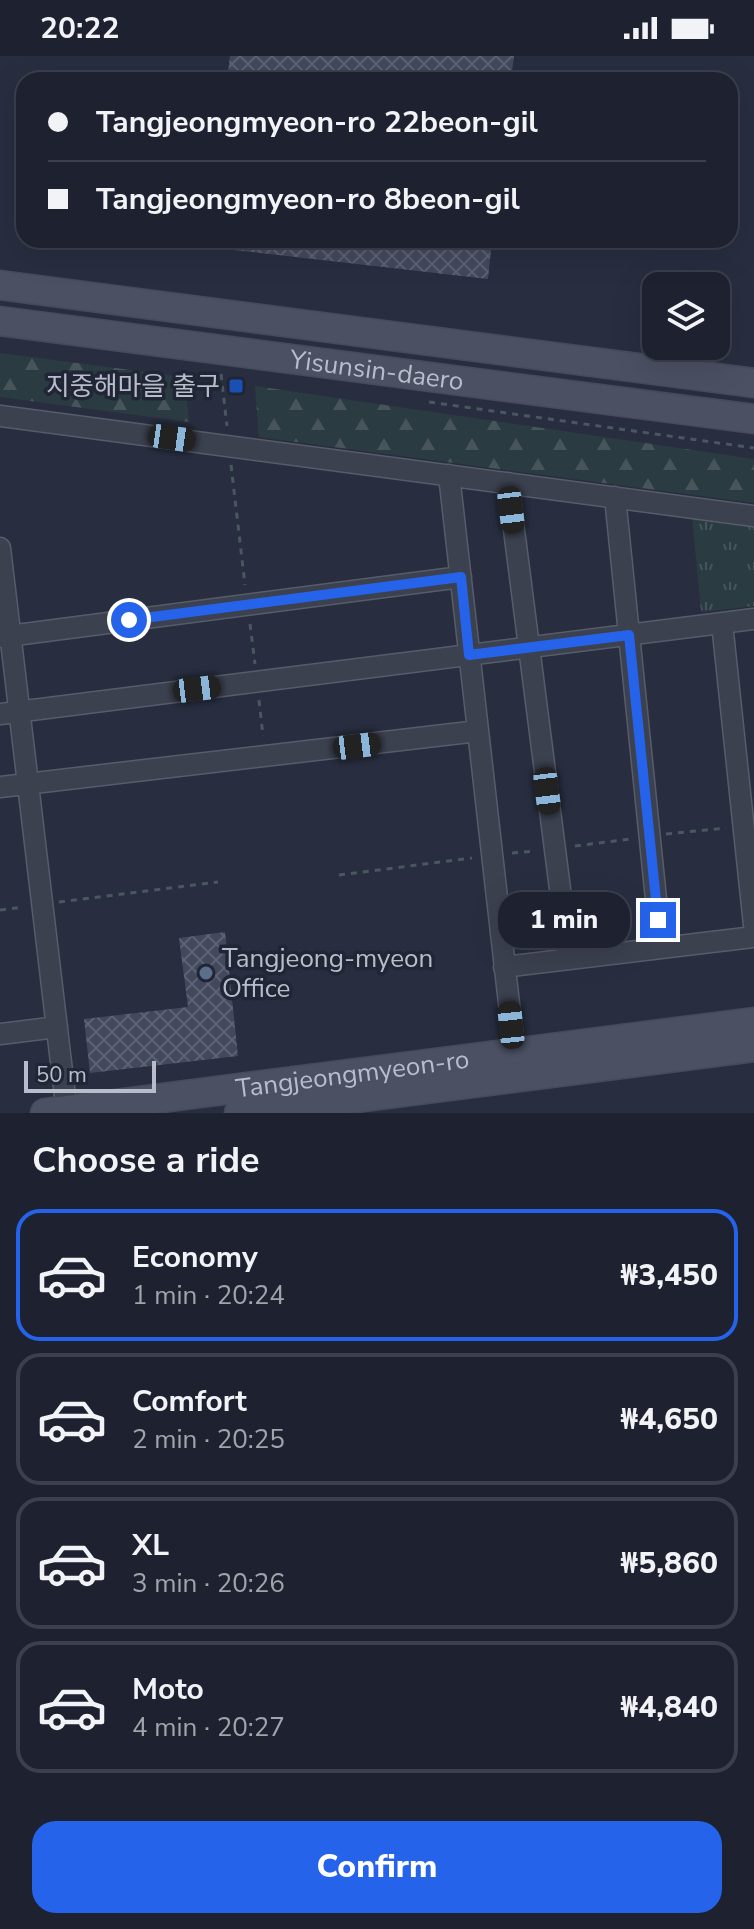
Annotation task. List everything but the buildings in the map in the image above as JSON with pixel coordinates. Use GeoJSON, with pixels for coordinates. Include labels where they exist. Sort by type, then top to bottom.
{"type":"FeatureCollection","features":[{"type":"Feature","properties":{"kind":"main road","name":"Yisunsin-daero"},"geometry":{"type":"LineString","coordinates":[[0,285],[754,383]]}},
{"type":"Feature","properties":{"kind":"main road","name":"Yisunsin-daero"},"geometry":{"type":"LineString","coordinates":[[0,321],[754,419]]}},
{"type":"Feature","properties":{"kind":"main road","name":"Tangjeongmyeon-ro"},"geometry":{"type":"LineString","coordinates":[[239,1113],[754,1022]]}},
{"type":"Feature","properties":{"kind":"main road","name":"Tangjeongmyeon-ro"},"geometry":{"type":"LineString","coordinates":[[59,1112],[516,1065],[754,1047]]}},
{"type":"Feature","properties":{"kind":"street"},"geometry":{"type":"LineString","coordinates":[[0,416],[754,516]]}},
{"type":"Feature","properties":{"kind":"street"},"geometry":{"type":"LineString","coordinates":[[449,475],[516,1065]]}},
{"type":"Feature","properties":{"kind":"street"},"geometry":{"type":"LineString","coordinates":[[508,483],[569,959]]}},
{"type":"Feature","properties":{"kind":"street"},"geometry":{"type":"LineString","coordinates":[[615,497],[661,948]]}},
{"type":"Feature","properties":{"kind":"street"},"geometry":{"type":"LineString","coordinates":[[0,548],[10,713],[28,784],[57,1027],[59,1112]]}},
{"type":"Feature","properties":{"kind":"street"},"geometry":{"type":"LineString","coordinates":[[5,636],[461,577]]}},
{"type":"Feature","properties":{"kind":"street"},"geometry":{"type":"LineString","coordinates":[[10,713],[754,619]]}},
{"type":"Feature","properties":{"kind":"street"},"geometry":{"type":"LineString","coordinates":[[722,623],[754,925]]}},
{"type":"Feature","properties":{"kind":"street"},"geometry":{"type":"LineString","coordinates":[[0,787],[478,731]]}},
{"type":"Feature","properties":{"kind":"street"},"geometry":{"type":"LineString","coordinates":[[504,967],[754,937]]}},
{"type":"Feature","properties":{"kind":"street"},"geometry":{"type":"LineString","coordinates":[[0,1034],[57,1027]]}},
{"type":"Feature","properties":{"kind":"path"},"geometry":{"type":"LineString","coordinates":[[221,374],[266,756]]}},
{"type":"Feature","properties":{"kind":"path"},"geometry":{"type":"LineString","coordinates":[[430,402],[754,448]]}},
{"type":"Feature","properties":{"kind":"path"},"geometry":{"type":"LineString","coordinates":[[0,910],[218,882]]}},
{"type":"Feature","properties":{"kind":"green space"},"geometry":{"type":"Polygon","coordinates":[[[0,353],[185,377],[189,422],[0,397],[0,353]]]}},
{"type":"Feature","properties":{"kind":"green space"},"geometry":{"type":"Polygon","coordinates":[[[255,386],[754,459],[754,503],[259,437],[255,386]]]}},
{"type":"Feature","properties":{"kind":"green space"},"geometry":{"type":"Polygon","coordinates":[[[692,516],[754,525],[754,606],[701,612],[692,516]]]}},
{"type":"Feature","properties":{"kind":"place","name":"지중해마을 출구"},"geometry":{"type":"Point","coordinates":[236,386]}},
{"type":"Feature","properties":{"kind":"place","name":"Tangjeong-myeon Office"},"geometry":{"type":"Point","coordinates":[206,973]}},
{"type":"Feature","properties":{"kind":"route"},"geometry":{"type":"LineString","coordinates":[[129,620],[461,577],[469,655],[629,635],[658,920]]}}]}
